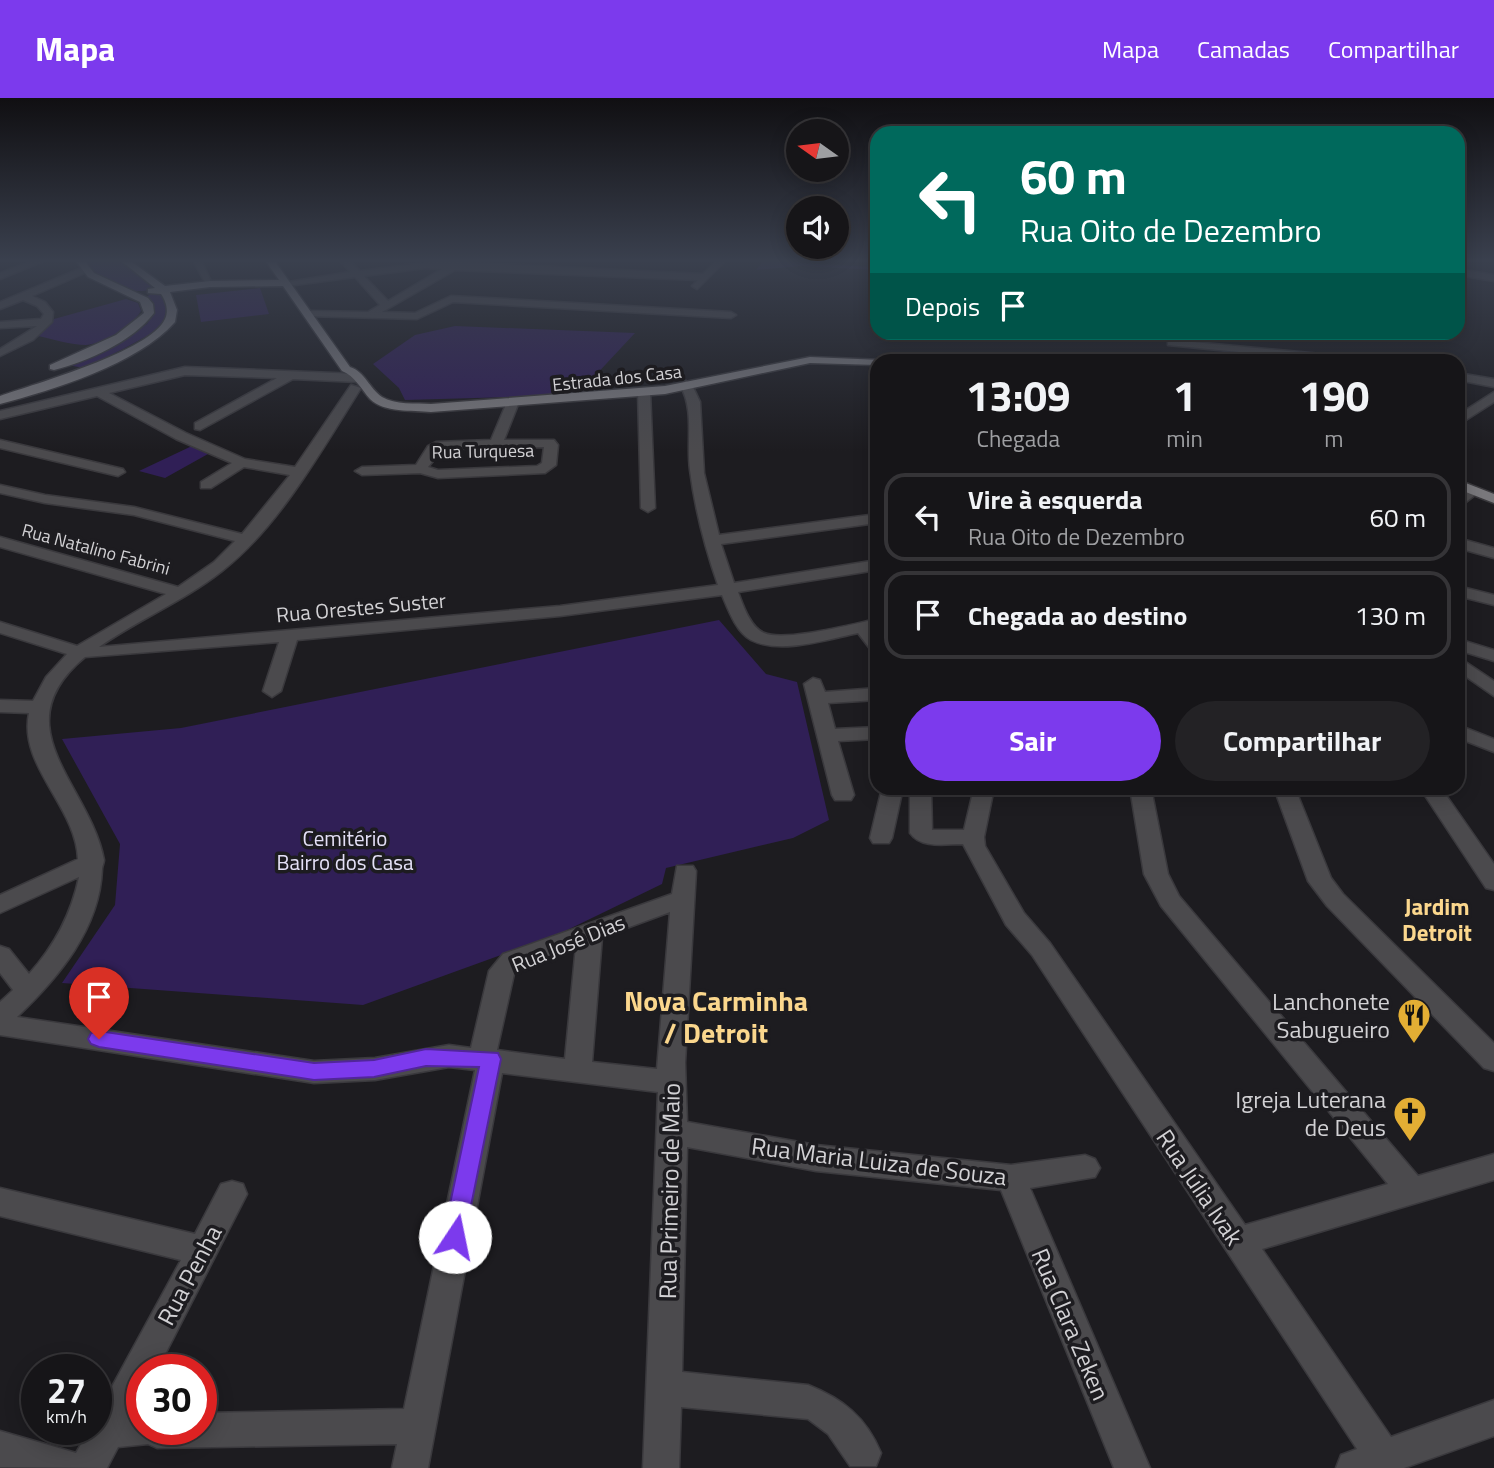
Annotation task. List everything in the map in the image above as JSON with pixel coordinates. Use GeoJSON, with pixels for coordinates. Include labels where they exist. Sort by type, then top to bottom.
{"type":"FeatureCollection","features":[{"type":"Feature","properties":{"kind":"main road"},"geometry":{"type":"LineString","coordinates":[[0,386],[43,372],[122,335],[138,324]]}},
{"type":"Feature","properties":{"kind":"main road"},"geometry":{"type":"LineString","coordinates":[[0,400],[108,359],[163,329],[166,324]]}},
{"type":"Feature","properties":{"kind":"main road"},"geometry":{"type":"LineString","coordinates":[[316,324],[354,382]]}},
{"type":"Feature","properties":{"kind":"main road","name":"Estrada dos Casa"},"geometry":{"type":"LineString","coordinates":[[354,382],[373,406],[400,411],[644,394],[803,366],[870,364]]}},
{"type":"Feature","properties":{"kind":"main road"},"geometry":{"type":"LineString","coordinates":[[43,372],[66,370],[70,372],[66,376]]}},
{"type":"Feature","properties":{"kind":"main road","name":"Estrada dos Casa"},"geometry":{"type":"LineString","coordinates":[[354,382],[377,399],[392,405],[431,408],[512,404]]}},
{"type":"Feature","properties":{"kind":"main road"},"geometry":{"type":"LineString","coordinates":[[1465,494],[1494,499]]}},
{"type":"Feature","properties":{"kind":"main road"},"geometry":{"type":"LineString","coordinates":[[1465,495],[1494,506]]}},
{"type":"Feature","properties":{"kind":"street"},"geometry":{"type":"LineString","coordinates":[[0,353],[31,336],[45,324]]}},
{"type":"Feature","properties":{"kind":"street"},"geometry":{"type":"LineString","coordinates":[[0,338],[31,336]]}},
{"type":"Feature","properties":{"kind":"street"},"geometry":{"type":"LineString","coordinates":[[1172,343],[1289,354]]}},
{"type":"Feature","properties":{"kind":"street"},"geometry":{"type":"LineString","coordinates":[[0,417],[32,413],[100,392],[185,371],[354,382],[300,472],[219,565],[181,593],[79,652],[58,672],[40,707],[36,726],[39,743],[46,763],[79,817],[93,861],[88,890],[71,939],[54,964],[29,992],[0,1018]]}},
{"type":"Feature","properties":{"kind":"street"},"geometry":{"type":"LineString","coordinates":[[200,426],[290,376]]}},
{"type":"Feature","properties":{"kind":"street"},"geometry":{"type":"LineString","coordinates":[[1465,378],[1494,383]]}},
{"type":"Feature","properties":{"kind":"street"},"geometry":{"type":"LineString","coordinates":[[687,388],[694,403],[695,456],[700,492],[712,541],[744,625],[755,636],[785,638],[870,625]]}},
{"type":"Feature","properties":{"kind":"street"},"geometry":{"type":"LineString","coordinates":[[100,392],[181,436],[242,463],[300,472]]}},
{"type":"Feature","properties":{"kind":"street"},"geometry":{"type":"LineString","coordinates":[[644,394],[648,508]]}},
{"type":"Feature","properties":{"kind":"street"},"geometry":{"type":"LineString","coordinates":[[1465,416],[1494,396]]}},
{"type":"Feature","properties":{"kind":"street"},"geometry":{"type":"LineString","coordinates":[[421,470],[438,445],[496,443],[512,404]]}},
{"type":"Feature","properties":{"kind":"street","name":"Rua Turquesa"},"geometry":{"type":"LineString","coordinates":[[362,471],[421,470],[449,474],[544,468],[549,465],[551,445],[548,443],[496,443]]}},
{"type":"Feature","properties":{"kind":"street"},"geometry":{"type":"LineString","coordinates":[[0,444],[118,472]]}},
{"type":"Feature","properties":{"kind":"street"},"geometry":{"type":"LineString","coordinates":[[206,485],[242,463]]}},
{"type":"Feature","properties":{"kind":"street"},"geometry":{"type":"LineString","coordinates":[[0,489],[45,499],[134,511],[244,539]]}},
{"type":"Feature","properties":{"kind":"street"},"geometry":{"type":"LineString","coordinates":[[712,541],[870,519]]}},
{"type":"Feature","properties":{"kind":"street","name":"Rua Natalino Fabrini"},"geometry":{"type":"LineString","coordinates":[[0,542],[181,593]]}},
{"type":"Feature","properties":{"kind":"street"},"geometry":{"type":"LineString","coordinates":[[1465,545],[1494,553]]}},
{"type":"Feature","properties":{"kind":"street","name":"Rua Orestes Suster"},"geometry":{"type":"LineString","coordinates":[[0,627],[79,652],[121,652],[560,611],[729,589],[870,566]]}},
{"type":"Feature","properties":{"kind":"street"},"geometry":{"type":"LineString","coordinates":[[1465,593],[1494,600]]}},
{"type":"Feature","properties":{"kind":"street"},"geometry":{"type":"LineString","coordinates":[[272,691],[289,637]]}},
{"type":"Feature","properties":{"kind":"street"},"geometry":{"type":"LineString","coordinates":[[1465,646],[1494,656]]}},
{"type":"Feature","properties":{"kind":"street"},"geometry":{"type":"LineString","coordinates":[[1465,667],[1494,690]]}},
{"type":"Feature","properties":{"kind":"street"},"geometry":{"type":"LineString","coordinates":[[843,795],[815,691],[870,694]]}},
{"type":"Feature","properties":{"kind":"street"},"geometry":{"type":"LineString","coordinates":[[0,706],[40,707]]}},
{"type":"Feature","properties":{"kind":"street"},"geometry":{"type":"LineString","coordinates":[[827,735],[870,733]]}},
{"type":"Feature","properties":{"kind":"street"},"geometry":{"type":"LineString","coordinates":[[1465,734],[1494,746]]}},
{"type":"Feature","properties":{"kind":"street"},"geometry":{"type":"LineString","coordinates":[[1465,735],[1494,758]]}},
{"type":"Feature","properties":{"kind":"street"},"geometry":{"type":"LineString","coordinates":[[881,838],[890,795]]}},
{"type":"Feature","properties":{"kind":"street"},"geometry":{"type":"LineString","coordinates":[[920,795],[921,833],[927,837],[973,837],[982,795]]}},
{"type":"Feature","properties":{"kind":"street"},"geometry":{"type":"LineString","coordinates":[[1141,795],[1156,874],[1170,900],[1411,1190]]}},
{"type":"Feature","properties":{"kind":"street"},"geometry":{"type":"LineString","coordinates":[[1287,795],[1320,881],[1335,901],[1494,1060]]}},
{"type":"Feature","properties":{"kind":"street"},"geometry":{"type":"LineString","coordinates":[[1437,795],[1494,882]]}},
{"type":"Feature","properties":{"kind":"street","name":"Rua Júlia Ivak"},"geometry":{"type":"LineString","coordinates":[[973,837],[980,859],[1014,919],[1041,949],[1238,1242],[1369,1462]]}},
{"type":"Feature","properties":{"kind":"street"},"geometry":{"type":"LineString","coordinates":[[0,905],[93,861]]}},
{"type":"Feature","properties":{"kind":"street","name":"Rua Primeiro de Maio"},"geometry":{"type":"LineString","coordinates":[[662,1468],[673,1132],[671,1082],[685,871]]}},
{"type":"Feature","properties":{"kind":"street","name":"Rua José Dias"},"geometry":{"type":"LineString","coordinates":[[486,1058],[489,1019],[506,965],[672,902],[683,902]]}},
{"type":"Feature","properties":{"kind":"street"},"geometry":{"type":"LineString","coordinates":[[578,1070],[590,932]]}},
{"type":"Feature","properties":{"kind":"street"},"geometry":{"type":"LineString","coordinates":[[0,955],[29,992]]}},
{"type":"Feature","properties":{"kind":"street"},"geometry":{"type":"LineString","coordinates":[[0,1024],[314,1072],[374,1069],[426,1057],[486,1058],[671,1082]]}},
{"type":"Feature","properties":{"kind":"street"},"geometry":{"type":"LineString","coordinates":[[410,1468],[486,1058]]}},
{"type":"Feature","properties":{"kind":"street","name":"Rua Maria Luiza de Souza"},"geometry":{"type":"LineString","coordinates":[[673,1132],[816,1158],[1011,1178],[1085,1168]]}},
{"type":"Feature","properties":{"kind":"street"},"geometry":{"type":"LineString","coordinates":[[1238,1242],[1494,1167]]}},
{"type":"Feature","properties":{"kind":"street","name":"Rua Clara Zeken"},"geometry":{"type":"LineString","coordinates":[[1011,1178],[1132,1468]]}},
{"type":"Feature","properties":{"kind":"street","name":"Rua Penha"},"geometry":{"type":"LineString","coordinates":[[88,1468],[125,1429],[201,1250],[232,1194]]}},
{"type":"Feature","properties":{"kind":"street"},"geometry":{"type":"LineString","coordinates":[[0,1202],[201,1250]]}},
{"type":"Feature","properties":{"kind":"street"},"geometry":{"type":"LineString","coordinates":[[665,1388],[808,1402],[827,1409],[840,1419],[863,1453]]}},
{"type":"Feature","properties":{"kind":"street"},"geometry":{"type":"LineString","coordinates":[[1369,1462],[1494,1418]]}},
{"type":"Feature","properties":{"kind":"street"},"geometry":{"type":"LineString","coordinates":[[217,1431],[418,1426]]}},
{"type":"Feature","properties":{"kind":"street"},"geometry":{"type":"LineString","coordinates":[[0,1449],[68,1468]]}},
{"type":"Feature","properties":{"kind":"green space"},"geometry":{"type":"Polygon","coordinates":[[[49,324],[129,324],[109,338],[86,345],[38,336],[49,324]]]}},
{"type":"Feature","properties":{"kind":"green space"},"geometry":{"type":"Polygon","coordinates":[[[147,324],[162,324],[158,330],[84,368],[68,365],[138,330],[147,324]]]}},
{"type":"Feature","properties":{"kind":"green space"},"geometry":{"type":"Polygon","coordinates":[[[455,326],[635,333],[577,395],[405,400],[399,388],[373,364],[415,335],[455,326]]]}},
{"type":"Feature","properties":{"kind":"green space"},"geometry":{"type":"Polygon","coordinates":[[[194,445],[208,454],[165,478],[139,471],[194,445]]]}},
{"type":"Feature","properties":{"kind":"green space","name":"Cemitério Bairro dos Casa"},"geometry":{"type":"Polygon","coordinates":[[[719,620],[766,674],[797,682],[829,820],[793,838],[666,868],[662,884],[559,934],[363,1005],[62,983],[115,905],[120,844],[62,739],[181,728],[719,620]]]}},
{"type":"Feature","properties":{"kind":"place","name":"Lanchonete Sabugueiro"},"geometry":{"type":"Point","coordinates":[1414,1045]}},
{"type":"Feature","properties":{"kind":"place","name":"Igreja Luterana de Deus"},"geometry":{"type":"Point","coordinates":[1410,1143]}},
{"type":"Feature","properties":{"kind":"district","name":"Jardim Detroit"},"geometry":{"type":"Point","coordinates":[1437,919]}},
{"type":"Feature","properties":{"kind":"district","name":"Nova Carminha / Detroit"},"geometry":{"type":"Point","coordinates":[716,1016]}},
{"type":"Feature","properties":{"kind":"route"},"geometry":{"type":"LineString","coordinates":[[99,1039],[314,1072],[374,1069],[426,1057],[491,1059],[455,1237]]}}]}
